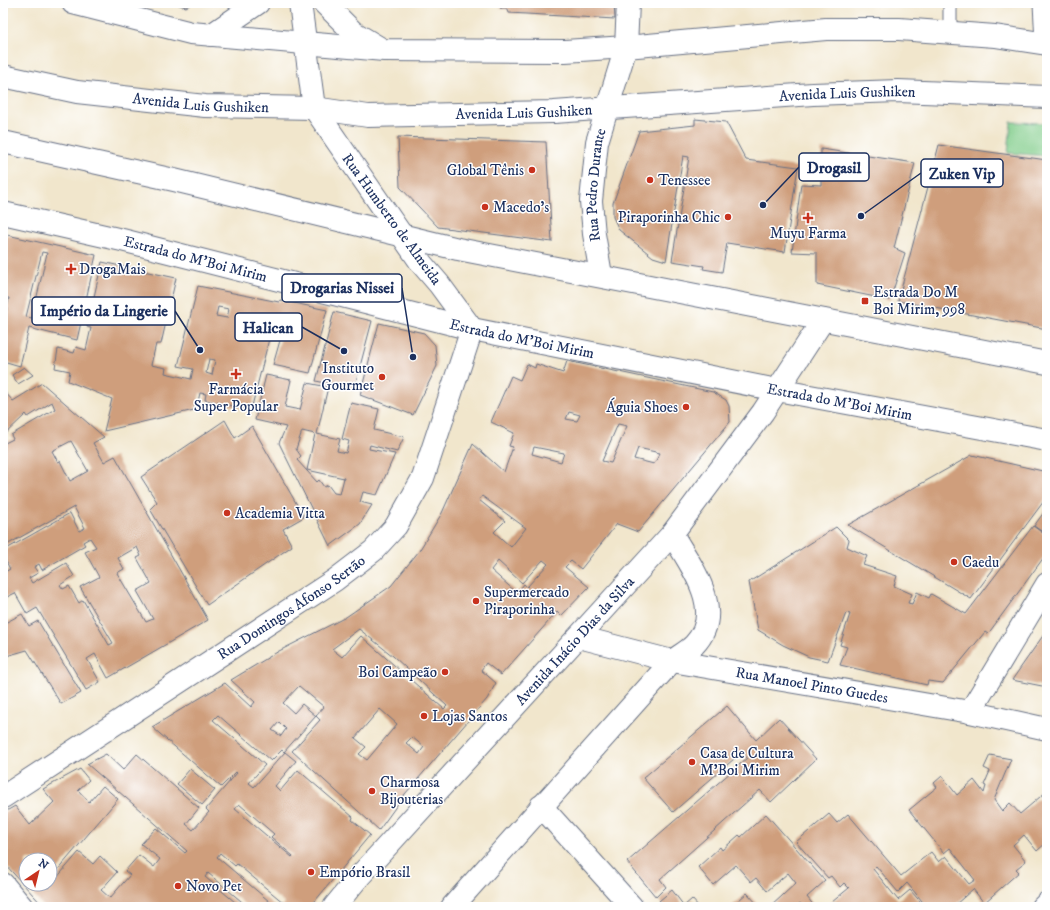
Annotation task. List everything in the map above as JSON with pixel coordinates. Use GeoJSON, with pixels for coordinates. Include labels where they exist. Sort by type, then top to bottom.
{"type":"FeatureCollection","features":[{"type":"Feature","properties":{"kind":"main road"},"geometry":{"type":"LineString","coordinates":[[73,3],[201,34],[384,50],[558,51],[626,47],[826,29],[899,29],[995,36],[1044,43]]}},
{"type":"Feature","properties":{"kind":"main road"},"geometry":{"type":"LineString","coordinates":[[201,34],[258,3]]}},
{"type":"Feature","properties":{"kind":"main road"},"geometry":{"type":"LineString","coordinates":[[300,3],[314,108]]}},
{"type":"Feature","properties":{"kind":"main road"},"geometry":{"type":"LineString","coordinates":[[324,3],[353,32],[384,50]]}},
{"type":"Feature","properties":{"kind":"main road","name":"Rua Pedro Durante"},"geometry":{"type":"LineString","coordinates":[[601,275],[594,234],[591,201],[597,142],[606,109],[621,68],[626,47],[628,3]]}},
{"type":"Feature","properties":{"kind":"main road","name":"Avenida Luis Gushiken"},"geometry":{"type":"LineString","coordinates":[[3,76],[77,92],[205,106],[314,108],[368,116],[606,109],[813,94],[898,91],[1047,98]]}},
{"type":"Feature","properties":{"kind":"main road","name":"Rua Humberto de Almeida"},"geometry":{"type":"LineString","coordinates":[[314,108],[421,263],[439,284],[472,329]]}},
{"type":"Feature","properties":{"kind":"main road"},"geometry":{"type":"LineString","coordinates":[[3,142],[174,180],[458,249],[601,275],[1047,363]]}},
{"type":"Feature","properties":{"kind":"main road","name":"Estrada do M'Boi Mirim"},"geometry":{"type":"LineString","coordinates":[[3,213],[122,240],[472,329],[777,390],[1047,440]]}},
{"type":"Feature","properties":{"kind":"main road","name":"Avenida Inácio Dias da Silva"},"geometry":{"type":"LineString","coordinates":[[334,907],[357,879],[672,534],[763,412],[823,320]]}},
{"type":"Feature","properties":{"kind":"main road","name":"Rua Domingos Afonso Sertão"},"geometry":{"type":"LineString","coordinates":[[3,797],[335,580],[373,551],[396,526],[423,478],[472,329]]}},
{"type":"Feature","properties":{"kind":"main road"},"geometry":{"type":"LineString","coordinates":[[452,907],[672,661],[694,645],[704,631],[707,614],[700,583],[672,534]]}},
{"type":"Feature","properties":{"kind":"main road"},"geometry":{"type":"LineString","coordinates":[[970,712],[1047,584]]}},
{"type":"Feature","properties":{"kind":"main road","name":"Rua Manoel Pinto Guedes"},"geometry":{"type":"LineString","coordinates":[[579,637],[672,661],[970,712],[1047,729]]}},
{"type":"Feature","properties":{"kind":"main road"},"geometry":{"type":"LineString","coordinates":[[541,806],[632,907]]}},
{"type":"Feature","properties":{"kind":"main road"},"geometry":{"type":"LineString","coordinates":[[3,884],[22,907]]}},
{"type":"Feature","properties":{"kind":"main road"},"geometry":{"type":"LineString","coordinates":[[1043,907],[1047,903]]}},
{"type":"Feature","properties":{"kind":"lane"},"geometry":{"type":"LineString","coordinates":[[950,3],[950,33]]}},
{"type":"Feature","properties":{"kind":"lane"},"geometry":{"type":"LineString","coordinates":[[1040,3],[1044,43]]}},
{"type":"Feature","properties":{"kind":"green space"},"geometry":{"type":"Polygon","coordinates":[[[1011,122],[1047,123],[1047,156],[1008,153],[1011,122]]]}},
{"type":"Feature","properties":{"kind":"building"},"geometry":{"type":"Polygon","coordinates":[[[173,3],[193,3],[186,7],[173,3]]]}},
{"type":"Feature","properties":{"kind":"building"},"geometry":{"type":"Polygon","coordinates":[[[500,3],[614,3],[615,19],[509,13],[508,9],[501,9],[500,3]]]}},
{"type":"Feature","properties":{"kind":"building"},"geometry":{"type":"Polygon","coordinates":[[[695,119],[726,122],[746,160],[798,167],[785,252],[727,243],[722,272],[703,269],[704,266],[672,261],[689,157],[683,156],[666,261],[653,257],[619,230],[613,217],[613,203],[639,131],[695,125],[695,119]]]}},
{"type":"Feature","properties":{"kind":"building","name":"Macedo's"},"geometry":{"type":"Polygon","coordinates":[[[398,137],[546,142],[552,242],[438,227],[400,187],[398,137]]]}},
{"type":"Feature","properties":{"kind":"building"},"geometry":{"type":"Polygon","coordinates":[[[939,145],[1047,160],[1047,329],[898,301],[939,145]]]}},
{"type":"Feature","properties":{"kind":"building"},"geometry":{"type":"Polygon","coordinates":[[[821,149],[915,163],[894,248],[905,253],[890,300],[817,285],[817,253],[792,252],[801,184],[821,185],[821,149]]]}},
{"type":"Feature","properties":{"kind":"building"},"geometry":{"type":"Polygon","coordinates":[[[3,234],[96,255],[77,340],[29,328],[20,366],[3,361],[3,318],[5,318],[9,298],[3,297],[3,234]],[[42,252],[26,317],[32,318],[47,253],[42,252]]]}},
{"type":"Feature","properties":{"kind":"building"},"geometry":{"type":"Polygon","coordinates":[[[102,262],[176,278],[161,344],[156,344],[151,365],[166,368],[165,373],[191,379],[193,369],[178,366],[198,286],[279,302],[280,300],[327,310],[310,373],[273,365],[281,337],[270,335],[251,410],[205,400],[206,394],[200,393],[197,406],[195,406],[194,410],[104,431],[112,399],[68,381],[70,371],[55,368],[58,349],[74,353],[76,347],[86,350],[91,328],[87,327],[102,262]],[[218,307],[216,316],[227,318],[229,309],[218,307]],[[209,359],[206,373],[212,375],[215,360],[209,359]]]}},
{"type":"Feature","properties":{"kind":"building"},"geometry":{"type":"Polygon","coordinates":[[[334,312],[372,321],[354,389],[316,381],[334,312]]]}},
{"type":"Feature","properties":{"kind":"building"},"geometry":{"type":"Polygon","coordinates":[[[379,323],[424,333],[435,345],[437,366],[413,415],[360,395],[379,323]]]}},
{"type":"Feature","properties":{"kind":"building"},"geometry":{"type":"Polygon","coordinates":[[[567,361],[713,392],[726,400],[729,406],[730,422],[638,532],[617,524],[581,569],[571,561],[565,567],[589,587],[561,616],[557,612],[501,675],[486,663],[481,670],[496,683],[487,699],[405,794],[379,830],[292,751],[320,720],[316,716],[284,752],[282,750],[271,761],[218,715],[213,720],[265,765],[249,783],[254,787],[285,752],[296,761],[275,786],[280,791],[298,770],[353,817],[352,820],[370,835],[310,907],[281,906],[284,903],[237,864],[235,866],[220,853],[217,857],[276,907],[248,907],[208,873],[205,877],[241,907],[44,907],[30,892],[58,892],[58,876],[79,852],[93,864],[100,856],[117,872],[101,890],[110,898],[130,875],[125,871],[139,855],[154,867],[160,859],[141,844],[156,828],[185,853],[187,851],[87,764],[106,754],[123,770],[137,754],[199,808],[186,824],[193,830],[209,812],[206,809],[237,773],[236,772],[221,787],[152,727],[225,683],[251,707],[255,702],[231,680],[279,651],[346,617],[391,586],[419,551],[442,513],[473,444],[504,472],[513,447],[509,446],[514,433],[491,422],[511,376],[520,380],[527,364],[535,368],[536,364],[563,373],[567,361]],[[569,412],[566,419],[577,421],[580,415],[569,412]],[[618,424],[602,461],[611,463],[627,426],[618,424]],[[534,447],[532,454],[561,462],[564,453],[534,447]],[[638,448],[634,459],[654,464],[660,453],[638,448]],[[482,496],[479,500],[505,521],[494,532],[511,547],[526,528],[482,496]],[[543,560],[522,583],[498,561],[491,570],[517,593],[524,584],[527,587],[548,564],[543,560]],[[359,629],[332,649],[342,657],[361,636],[444,709],[447,706],[393,656],[359,629]],[[299,686],[283,703],[294,713],[302,704],[316,716],[324,707],[299,686]],[[380,709],[355,738],[366,747],[359,754],[367,760],[397,724],[380,709]],[[279,722],[272,730],[281,736],[286,729],[279,722]],[[412,737],[406,743],[419,754],[424,747],[412,737]],[[239,804],[235,809],[292,857],[293,856],[271,837],[274,834],[239,804]]]}},
{"type":"Feature","properties":{"kind":"building"},"geometry":{"type":"Polygon","coordinates":[[[24,367],[33,375],[18,384],[12,375],[24,367]]]}},
{"type":"Feature","properties":{"kind":"building"},"geometry":{"type":"Polygon","coordinates":[[[266,375],[291,380],[285,407],[300,410],[307,383],[328,387],[317,434],[340,439],[337,451],[346,453],[349,441],[342,439],[351,403],[379,409],[374,430],[404,437],[397,452],[370,445],[369,449],[395,454],[377,495],[363,492],[360,502],[372,505],[360,524],[330,546],[279,443],[286,427],[255,420],[266,375]],[[302,431],[296,449],[301,456],[297,460],[317,482],[319,480],[324,487],[328,485],[334,493],[340,494],[344,478],[307,470],[315,434],[302,431]]]}},
{"type":"Feature","properties":{"kind":"building"},"geometry":{"type":"Polygon","coordinates":[[[42,383],[104,437],[93,443],[104,462],[115,456],[208,620],[108,678],[95,654],[87,659],[100,682],[86,690],[37,608],[27,614],[15,593],[3,599],[3,573],[10,569],[3,556],[3,551],[70,513],[79,531],[85,528],[74,507],[3,547],[3,444],[13,439],[11,435],[55,409],[52,402],[28,417],[26,414],[3,436],[3,390],[13,401],[42,383]],[[71,441],[52,451],[58,462],[60,461],[70,481],[88,471],[71,441]],[[90,538],[83,542],[85,545],[42,570],[39,564],[34,567],[38,573],[29,578],[32,583],[66,563],[74,576],[60,585],[63,589],[69,586],[79,603],[83,600],[109,645],[113,643],[80,587],[99,577],[85,552],[96,547],[90,538]],[[137,547],[118,558],[124,569],[117,573],[146,622],[153,619],[137,591],[151,583],[137,558],[141,556],[137,547]]]}},
{"type":"Feature","properties":{"kind":"building","name":"Academia Vitta"},"geometry":{"type":"Polygon","coordinates":[[[225,420],[235,438],[252,426],[304,517],[283,529],[292,546],[207,605],[150,509],[157,502],[141,477],[225,420]]]}},
{"type":"Feature","properties":{"kind":"building","name":"Caedu"},"geometry":{"type":"Polygon","coordinates":[[[972,455],[1047,472],[1047,497],[971,599],[848,525],[972,455]]]}},
{"type":"Feature","properties":{"kind":"building"},"geometry":{"type":"Polygon","coordinates":[[[1047,508],[1047,535],[1034,526],[1047,508]]]}},
{"type":"Feature","properties":{"kind":"building"},"geometry":{"type":"Polygon","coordinates":[[[1033,526],[1047,536],[1047,553],[988,634],[985,632],[943,683],[928,681],[927,685],[840,665],[847,647],[840,645],[850,614],[846,613],[828,661],[809,657],[783,645],[758,630],[749,582],[836,527],[849,540],[847,547],[867,556],[863,565],[897,576],[894,586],[912,594],[908,603],[912,604],[917,592],[929,598],[931,594],[966,614],[1033,526]]]}},
{"type":"Feature","properties":{"kind":"building"},"geometry":{"type":"Polygon","coordinates":[[[22,614],[29,626],[38,621],[81,693],[61,704],[27,650],[3,657],[3,624],[22,614]]]}},
{"type":"Feature","properties":{"kind":"building"},"geometry":{"type":"Polygon","coordinates":[[[1047,630],[1047,687],[1012,680],[1047,630]]]}},
{"type":"Feature","properties":{"kind":"building"},"geometry":{"type":"Polygon","coordinates":[[[727,706],[756,740],[779,718],[816,759],[771,802],[760,790],[660,879],[666,887],[656,897],[627,862],[747,758],[742,752],[673,812],[643,778],[727,706]]]}},
{"type":"Feature","properties":{"kind":"building"},"geometry":{"type":"Polygon","coordinates":[[[990,755],[1011,759],[994,800],[1002,811],[1010,803],[1020,814],[1047,791],[1047,842],[1037,851],[1024,835],[1013,845],[1026,861],[1016,869],[1019,872],[984,903],[973,889],[955,905],[957,907],[927,907],[907,883],[898,892],[876,866],[873,869],[898,900],[910,890],[925,907],[826,907],[849,888],[844,883],[840,887],[831,876],[828,878],[796,842],[829,814],[837,823],[848,814],[901,876],[931,852],[939,862],[946,856],[969,884],[975,880],[950,848],[944,853],[909,810],[937,787],[934,783],[942,776],[957,795],[974,780],[984,793],[986,786],[984,785],[990,771],[984,768],[990,755]]]}},
{"type":"Feature","properties":{"kind":"building"},"geometry":{"type":"Polygon","coordinates":[[[80,769],[89,780],[78,790],[89,802],[103,786],[118,799],[58,870],[58,852],[18,852],[18,878],[3,862],[3,813],[15,806],[30,825],[54,802],[43,789],[80,769]]]}},
{"type":"Feature","properties":{"kind":"building"},"geometry":{"type":"Polygon","coordinates":[[[190,769],[215,790],[202,805],[177,784],[190,769]]]}},
{"type":"Feature","properties":{"kind":"building"},"geometry":{"type":"Polygon","coordinates":[[[766,814],[825,881],[807,897],[815,907],[804,907],[800,903],[796,907],[770,907],[796,883],[788,873],[767,891],[756,878],[751,882],[736,865],[713,885],[698,867],[720,847],[722,850],[739,835],[741,837],[766,814]]]}},
{"type":"Feature","properties":{"kind":"building"},"geometry":{"type":"Polygon","coordinates":[[[672,890],[684,906],[692,899],[699,907],[664,907],[659,901],[672,890]]]}},
{"type":"Feature","properties":{"kind":"building"},"geometry":{"type":"Polygon","coordinates":[[[747,893],[760,907],[731,907],[747,893]]]}},
{"type":"Feature","properties":{"kind":"place","name":"Global Tênis"},"geometry":{"type":"Point","coordinates":[532,170]}},
{"type":"Feature","properties":{"kind":"place","name":"Tenessee"},"geometry":{"type":"Point","coordinates":[650,180]}},
{"type":"Feature","properties":{"kind":"place","name":"Drogasil"},"geometry":{"type":"Point","coordinates":[763,205]}},
{"type":"Feature","properties":{"kind":"place","name":"Macedo's"},"geometry":{"type":"Point","coordinates":[485,207]}},
{"type":"Feature","properties":{"kind":"place","name":"Zuken Vip"},"geometry":{"type":"Point","coordinates":[861,216]}},
{"type":"Feature","properties":{"kind":"place","name":"Piraporinha Chic"},"geometry":{"type":"Point","coordinates":[728,217]}},
{"type":"Feature","properties":{"kind":"place","name":"Muyu Farma"},"geometry":{"type":"Point","coordinates":[808,218]}},
{"type":"Feature","properties":{"kind":"place","name":"DrogaMais"},"geometry":{"type":"Point","coordinates":[71,269]}},
{"type":"Feature","properties":{"kind":"place","name":"Estrada Do M Boi Mirim, 998"},"geometry":{"type":"Point","coordinates":[865,301]}},
{"type":"Feature","properties":{"kind":"place","name":"Império da Lingerie"},"geometry":{"type":"Point","coordinates":[200,350]}},
{"type":"Feature","properties":{"kind":"place","name":"Halican"},"geometry":{"type":"Point","coordinates":[344,351]}},
{"type":"Feature","properties":{"kind":"place","name":"Drogarias Nissei"},"geometry":{"type":"Point","coordinates":[413,357]}},
{"type":"Feature","properties":{"kind":"place","name":"Farmácia Super Popular"},"geometry":{"type":"Point","coordinates":[236,374]}},
{"type":"Feature","properties":{"kind":"place","name":"Instituto Gourmet"},"geometry":{"type":"Point","coordinates":[382,377]}},
{"type":"Feature","properties":{"kind":"place","name":"Águia Shoes"},"geometry":{"type":"Point","coordinates":[686,407]}},
{"type":"Feature","properties":{"kind":"place","name":"Academia Vitta"},"geometry":{"type":"Point","coordinates":[227,513]}},
{"type":"Feature","properties":{"kind":"place","name":"Caedu"},"geometry":{"type":"Point","coordinates":[954,562]}},
{"type":"Feature","properties":{"kind":"place","name":"Supermercado Piraporinha"},"geometry":{"type":"Point","coordinates":[476,601]}},
{"type":"Feature","properties":{"kind":"place","name":"Boi Campeão"},"geometry":{"type":"Point","coordinates":[445,672]}},
{"type":"Feature","properties":{"kind":"place","name":"Lojas Santos"},"geometry":{"type":"Point","coordinates":[424,716]}},
{"type":"Feature","properties":{"kind":"place","name":"Casa de Cultura M'Boi Mirim"},"geometry":{"type":"Point","coordinates":[692,762]}},
{"type":"Feature","properties":{"kind":"place","name":"Charmosa Bijouterias"},"geometry":{"type":"Point","coordinates":[372,791]}},
{"type":"Feature","properties":{"kind":"place","name":"Empório Brasil"},"geometry":{"type":"Point","coordinates":[311,872]}},
{"type":"Feature","properties":{"kind":"place","name":"Novo Pet"},"geometry":{"type":"Point","coordinates":[178,886]}}]}
